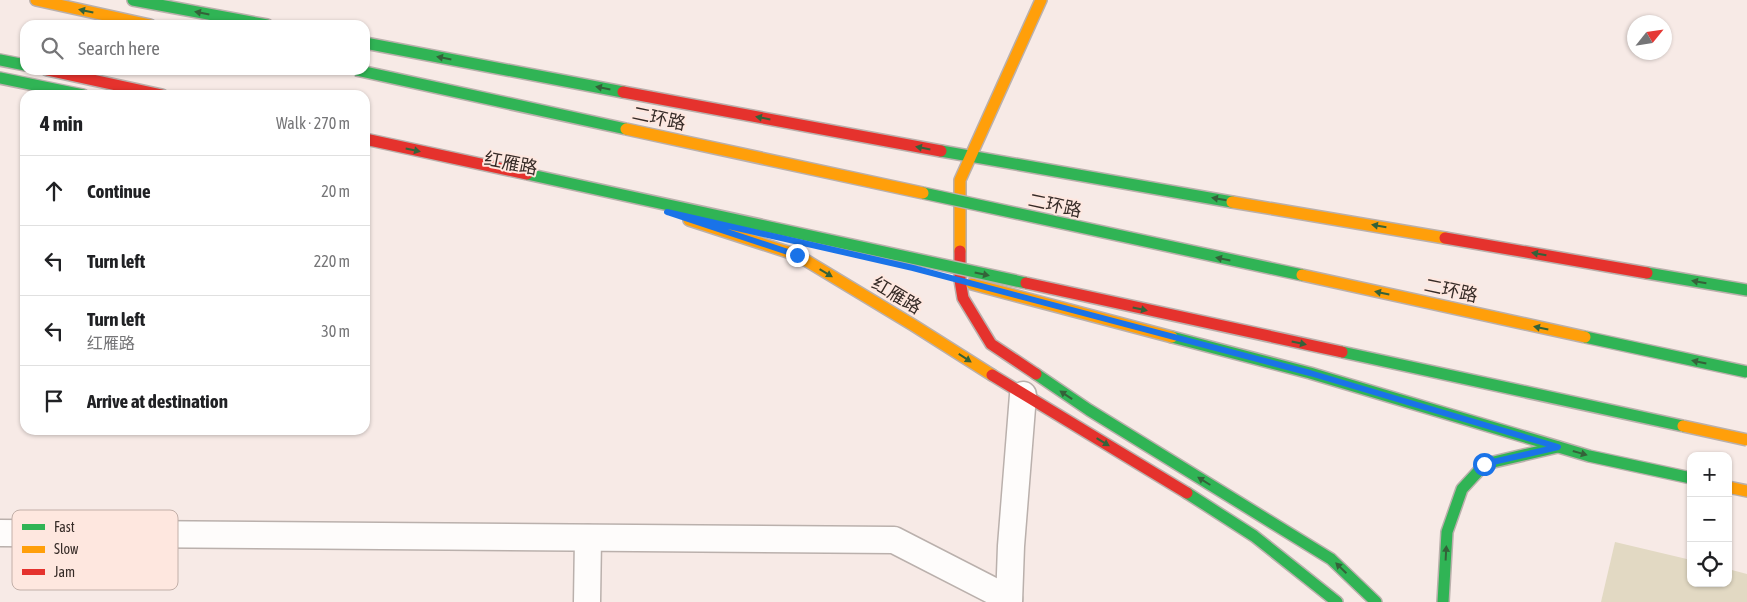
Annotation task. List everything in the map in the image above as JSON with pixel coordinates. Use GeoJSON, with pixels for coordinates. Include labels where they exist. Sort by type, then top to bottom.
{"type":"FeatureCollection","features":[{"type":"Feature","properties":{"kind":"main road"},"geometry":{"type":"LineString","coordinates":[[36,0],[127,20]]}},
{"type":"Feature","properties":{"kind":"main road"},"geometry":{"type":"LineString","coordinates":[[132,0],[240,20]]}},
{"type":"Feature","properties":{"kind":"main road"},"geometry":{"type":"LineString","coordinates":[[1041,0],[960,180],[960,280],[963,298],[991,344],[1089,410],[1331,559],[1376,602]]}},
{"type":"Feature","properties":{"kind":"main road"},"geometry":{"type":"LineString","coordinates":[[370,44],[971,157],[1747,290]]}},
{"type":"Feature","properties":{"kind":"main road"},"geometry":{"type":"LineString","coordinates":[[0,60],[20,64]]}},
{"type":"Feature","properties":{"kind":"main road","name":"二环路"},"geometry":{"type":"LineString","coordinates":[[370,73],[1747,372]]}},
{"type":"Feature","properties":{"kind":"main road"},"geometry":{"type":"LineString","coordinates":[[70,75],[139,90]]}},
{"type":"Feature","properties":{"kind":"main road"},"geometry":{"type":"LineString","coordinates":[[0,78],[59,90]]}},
{"type":"Feature","properties":{"kind":"main road"},"geometry":{"type":"LineString","coordinates":[[370,141],[1747,440]]}},
{"type":"Feature","properties":{"kind":"main road","name":"红雁路"},"geometry":{"type":"LineString","coordinates":[[414,161],[667,212],[797,255],[913,325],[1023,395],[1157,474],[1254,536],[1336,602]]}},
{"type":"Feature","properties":{"kind":"main road"},"geometry":{"type":"LineString","coordinates":[[667,212],[960,280],[1310,373],[1589,456],[1687,477]]}},
{"type":"Feature","properties":{"kind":"main road"},"geometry":{"type":"LineString","coordinates":[[1443,602],[1447,532],[1462,489],[1484,464],[1558,447]]}},
{"type":"Feature","properties":{"kind":"main road"},"geometry":{"type":"LineString","coordinates":[[1732,488],[1747,491]]}},
{"type":"Feature","properties":{"kind":"street"},"geometry":{"type":"LineString","coordinates":[[178,535],[894,540],[1009,600],[1011,546],[1023,395]]}},
{"type":"Feature","properties":{"kind":"street"},"geometry":{"type":"LineString","coordinates":[[587,602],[588,538]]}},
{"type":"Feature","properties":{"kind":"shaded area"},"geometry":{"type":"Polygon","coordinates":[[[1615,542],[1687,559],[1687,587],[1732,587],[1732,570],[1747,574],[1747,602],[1601,602],[1615,542]]]}},
{"type":"Feature","properties":{"kind":"traffic: fast"},"geometry":{"type":"LineString","coordinates":[[133,0],[240,20]]}},
{"type":"Feature","properties":{"kind":"traffic: fast"},"geometry":{"type":"LineString","coordinates":[[370,44],[623,92]]}},
{"type":"Feature","properties":{"kind":"traffic: fast"},"geometry":{"type":"LineString","coordinates":[[0,60],[20,64]]}},
{"type":"Feature","properties":{"kind":"traffic: fast"},"geometry":{"type":"LineString","coordinates":[[370,73],[626,129]]}},
{"type":"Feature","properties":{"kind":"traffic: fast"},"geometry":{"type":"LineString","coordinates":[[0,78],[59,90]]}},
{"type":"Feature","properties":{"kind":"traffic: fast"},"geometry":{"type":"LineString","coordinates":[[941,151],[1232,202]]}},
{"type":"Feature","properties":{"kind":"traffic: fast"},"geometry":{"type":"LineString","coordinates":[[527,174],[1026,283]]}},
{"type":"Feature","properties":{"kind":"traffic: fast"},"geometry":{"type":"LineString","coordinates":[[923,193],[1302,275]]}},
{"type":"Feature","properties":{"kind":"traffic: fast"},"geometry":{"type":"LineString","coordinates":[[1647,273],[1747,290]]}},
{"type":"Feature","properties":{"kind":"traffic: fast"},"geometry":{"type":"LineString","coordinates":[[1172,337],[1310,373],[1589,456],[1687,477]]}},
{"type":"Feature","properties":{"kind":"traffic: fast"},"geometry":{"type":"LineString","coordinates":[[1585,337],[1747,372]]}},
{"type":"Feature","properties":{"kind":"traffic: fast"},"geometry":{"type":"LineString","coordinates":[[1342,352],[1683,426]]}},
{"type":"Feature","properties":{"kind":"traffic: fast"},"geometry":{"type":"LineString","coordinates":[[1036,374],[1089,410],[1331,559],[1376,602]]}},
{"type":"Feature","properties":{"kind":"traffic: fast"},"geometry":{"type":"LineString","coordinates":[[1443,602],[1447,532],[1462,489],[1485,464],[1558,447]]}},
{"type":"Feature","properties":{"kind":"traffic: fast"},"geometry":{"type":"LineString","coordinates":[[1187,493],[1254,536],[1337,602]]}},
{"type":"Feature","properties":{"kind":"traffic: slow"},"geometry":{"type":"LineString","coordinates":[[36,0],[127,20]]}},
{"type":"Feature","properties":{"kind":"traffic: slow"},"geometry":{"type":"LineString","coordinates":[[960,251],[960,180],[1041,0]]}},
{"type":"Feature","properties":{"kind":"traffic: slow"},"geometry":{"type":"LineString","coordinates":[[626,129],[923,193]]}},
{"type":"Feature","properties":{"kind":"traffic: slow"},"geometry":{"type":"LineString","coordinates":[[1232,202],[1445,238]]}},
{"type":"Feature","properties":{"kind":"traffic: slow"},"geometry":{"type":"LineString","coordinates":[[689,220],[797,255],[992,375]]}},
{"type":"Feature","properties":{"kind":"traffic: slow"},"geometry":{"type":"LineString","coordinates":[[1302,275],[1585,337]]}},
{"type":"Feature","properties":{"kind":"traffic: slow"},"geometry":{"type":"LineString","coordinates":[[972,284],[1172,337]]}},
{"type":"Feature","properties":{"kind":"traffic: slow"},"geometry":{"type":"LineString","coordinates":[[1683,426],[1747,440]]}},
{"type":"Feature","properties":{"kind":"traffic: slow"},"geometry":{"type":"LineString","coordinates":[[1732,488],[1747,491]]}},
{"type":"Feature","properties":{"kind":"traffic: jam"},"geometry":{"type":"LineString","coordinates":[[70,75],[139,90]]}},
{"type":"Feature","properties":{"kind":"traffic: jam"},"geometry":{"type":"LineString","coordinates":[[623,92],[941,151]]}},
{"type":"Feature","properties":{"kind":"traffic: jam"},"geometry":{"type":"LineString","coordinates":[[370,140],[527,174]]}},
{"type":"Feature","properties":{"kind":"traffic: jam"},"geometry":{"type":"LineString","coordinates":[[1445,238],[1647,273]]}},
{"type":"Feature","properties":{"kind":"traffic: jam"},"geometry":{"type":"LineString","coordinates":[[960,251],[960,280],[963,298],[991,344],[1036,374]]}},
{"type":"Feature","properties":{"kind":"traffic: jam"},"geometry":{"type":"LineString","coordinates":[[1026,283],[1342,352]]}},
{"type":"Feature","properties":{"kind":"traffic: jam"},"geometry":{"type":"LineString","coordinates":[[992,375],[1187,493]]}},
{"type":"Feature","properties":{"kind":"route"},"geometry":{"type":"LineString","coordinates":[[797,255],[667,212],[913,268],[1310,373],[1558,447],[1484,464]]}}]}
